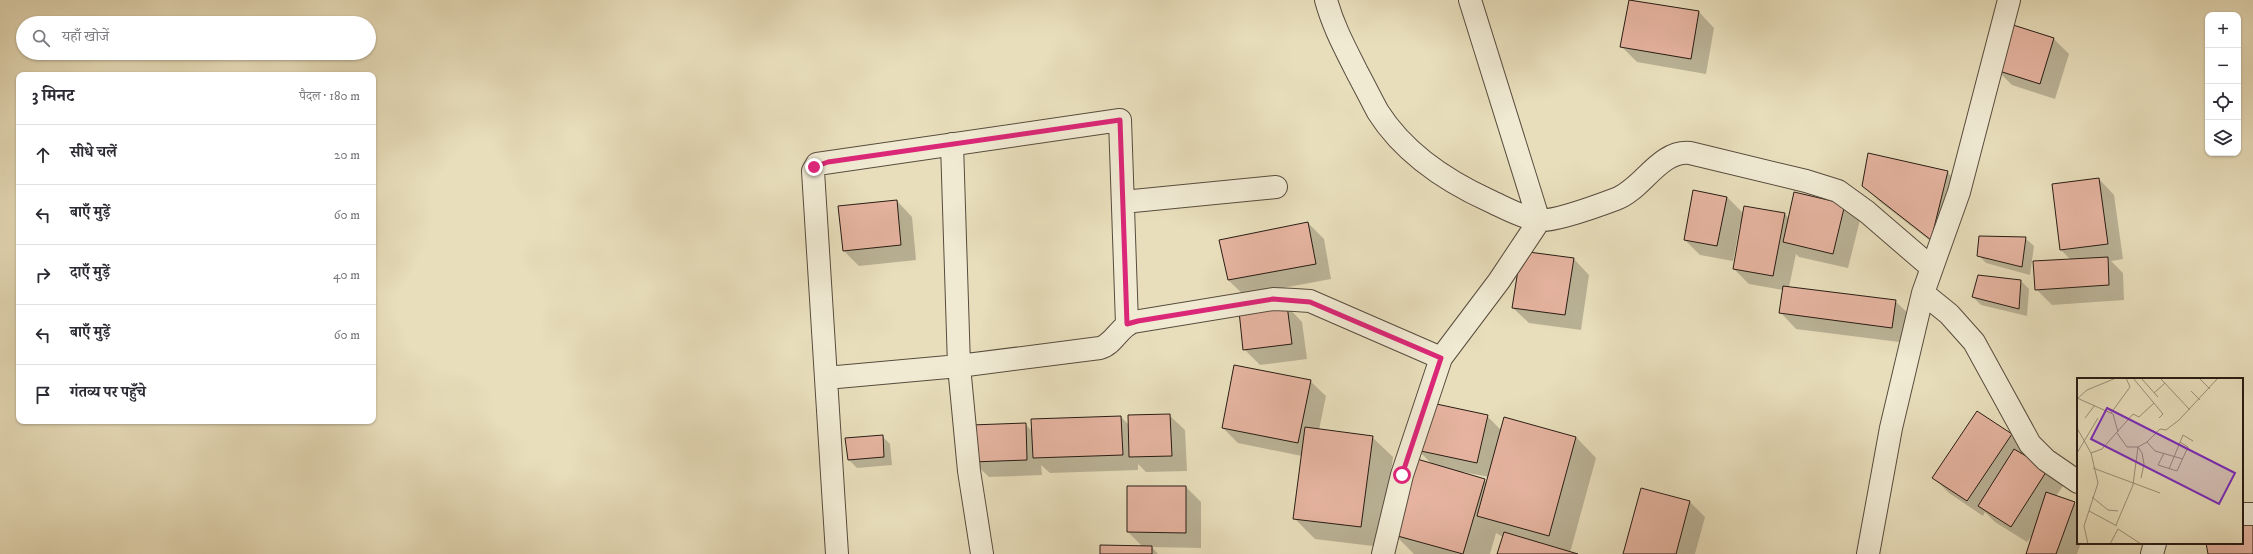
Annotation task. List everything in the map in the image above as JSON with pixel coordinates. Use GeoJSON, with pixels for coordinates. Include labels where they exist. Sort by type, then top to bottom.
{"type":"FeatureCollection","features":[{"type":"Feature","properties":{"kind":"street"},"geometry":{"type":"LineString","coordinates":[[1326,0],[1333,26],[1379,112],[1405,146],[1440,175],[1474,194],[1520,215],[1539,221],[1559,217],[1620,198],[1671,156],[1681,152],[1690,153],[1806,181],[1838,191],[1867,212],[1932,268]]}},
{"type":"Feature","properties":{"kind":"street"},"geometry":{"type":"LineString","coordinates":[[1470,0],[1539,221]]}},
{"type":"Feature","properties":{"kind":"street"},"geometry":{"type":"LineString","coordinates":[[1868,554],[1891,428],[1923,293],[1959,192],[2009,0]]}},
{"type":"Feature","properties":{"kind":"street"},"geometry":{"type":"LineString","coordinates":[[837,554],[814,167],[828,162],[1120,120],[1127,324]]}},
{"type":"Feature","properties":{"kind":"street"},"geometry":{"type":"LineString","coordinates":[[952,144],[960,366],[969,471],[982,554]]}},
{"type":"Feature","properties":{"kind":"street"},"geometry":{"type":"LineString","coordinates":[[1123,202],[1276,187]]}},
{"type":"Feature","properties":{"kind":"street"},"geometry":{"type":"LineString","coordinates":[[1383,554],[1402,475],[1441,358],[1499,281],[1539,221]]}},
{"type":"Feature","properties":{"kind":"street"},"geometry":{"type":"LineString","coordinates":[[1923,293],[1949,314],[1974,342],[2030,444],[2046,460],[2077,481]]}},
{"type":"Feature","properties":{"kind":"street"},"geometry":{"type":"LineString","coordinates":[[826,378],[960,366],[1100,348],[1111,342],[1127,324],[1273,299],[1310,302],[1441,358]]}},
{"type":"Feature","properties":{"kind":"street"},"geometry":{"type":"LineString","coordinates":[[2152,554],[2155,544]]}},
{"type":"Feature","properties":{"kind":"building"},"geometry":{"type":"Polygon","coordinates":[[[1629,0],[1699,11],[1691,59],[1620,47],[1629,0]]]}},
{"type":"Feature","properties":{"kind":"building"},"geometry":{"type":"Polygon","coordinates":[[[2010,24],[2054,38],[2040,84],[1996,70],[2010,24]]]}},
{"type":"Feature","properties":{"kind":"building"},"geometry":{"type":"Polygon","coordinates":[[[1868,153],[1948,171],[1931,240],[1862,186],[1868,153]]]}},
{"type":"Feature","properties":{"kind":"building"},"geometry":{"type":"Polygon","coordinates":[[[2099,178],[2108,244],[2060,250],[2052,184],[2099,178]]]}},
{"type":"Feature","properties":{"kind":"building"},"geometry":{"type":"Polygon","coordinates":[[[1693,190],[1727,197],[1717,246],[1684,240],[1693,190]]]}},
{"type":"Feature","properties":{"kind":"building"},"geometry":{"type":"Polygon","coordinates":[[[1794,192],[1845,204],[1833,254],[1783,242],[1794,192]]]}},
{"type":"Feature","properties":{"kind":"building"},"geometry":{"type":"Polygon","coordinates":[[[897,200],[901,245],[843,251],[838,206],[897,200]]]}},
{"type":"Feature","properties":{"kind":"building"},"geometry":{"type":"Polygon","coordinates":[[[1744,206],[1785,213],[1773,276],[1733,269],[1744,206]]]}},
{"type":"Feature","properties":{"kind":"building"},"geometry":{"type":"Polygon","coordinates":[[[1308,222],[1316,264],[1228,280],[1219,240],[1308,222]]]}},
{"type":"Feature","properties":{"kind":"building"},"geometry":{"type":"Polygon","coordinates":[[[1979,236],[2026,237],[2022,267],[1977,256],[1979,236]]]}},
{"type":"Feature","properties":{"kind":"building"},"geometry":{"type":"Polygon","coordinates":[[[1521,251],[1574,258],[1565,315],[1512,308],[1521,251]]]}},
{"type":"Feature","properties":{"kind":"building"},"geometry":{"type":"Polygon","coordinates":[[[2108,257],[2109,285],[2035,290],[2033,261],[2108,257]]]}},
{"type":"Feature","properties":{"kind":"building"},"geometry":{"type":"Polygon","coordinates":[[[1978,275],[2021,280],[2019,309],[1972,297],[1978,275]]]}},
{"type":"Feature","properties":{"kind":"building"},"geometry":{"type":"Polygon","coordinates":[[[1783,286],[1896,300],[1892,328],[1779,313],[1783,286]]]}},
{"type":"Feature","properties":{"kind":"building"},"geometry":{"type":"Polygon","coordinates":[[[1287,305],[1292,344],[1243,350],[1239,311],[1287,305]]]}},
{"type":"Feature","properties":{"kind":"building"},"geometry":{"type":"Polygon","coordinates":[[[1234,365],[1311,380],[1298,443],[1222,428],[1234,365]]]}},
{"type":"Feature","properties":{"kind":"building"},"geometry":{"type":"Polygon","coordinates":[[[1427,402],[1488,415],[1477,463],[1416,450],[1427,402]]]}},
{"type":"Feature","properties":{"kind":"building"},"geometry":{"type":"Polygon","coordinates":[[[1977,411],[2012,434],[1967,501],[1932,478],[1977,411]]]}},
{"type":"Feature","properties":{"kind":"building"},"geometry":{"type":"Polygon","coordinates":[[[1170,414],[1172,456],[1129,457],[1128,415],[1170,414]]]}},
{"type":"Feature","properties":{"kind":"building"},"geometry":{"type":"Polygon","coordinates":[[[1121,416],[1123,455],[1033,458],[1031,419],[1121,416]]]}},
{"type":"Feature","properties":{"kind":"building"},"geometry":{"type":"Polygon","coordinates":[[[1504,417],[1576,437],[1549,536],[1477,516],[1504,417]]]}},
{"type":"Feature","properties":{"kind":"building"},"geometry":{"type":"Polygon","coordinates":[[[1026,423],[1027,460],[972,462],[971,425],[1026,423]]]}},
{"type":"Feature","properties":{"kind":"building"},"geometry":{"type":"Polygon","coordinates":[[[1305,427],[1373,436],[1361,527],[1293,519],[1305,427]]]}},
{"type":"Feature","properties":{"kind":"building"},"geometry":{"type":"Polygon","coordinates":[[[883,435],[884,457],[848,460],[845,438],[883,435]]]}},
{"type":"Feature","properties":{"kind":"building"},"geometry":{"type":"Polygon","coordinates":[[[2014,449],[2048,469],[2011,527],[1978,506],[2014,449]]]}},
{"type":"Feature","properties":{"kind":"building"},"geometry":{"type":"Polygon","coordinates":[[[1417,459],[1485,479],[1463,554],[1394,535],[1417,459]]]}},
{"type":"Feature","properties":{"kind":"building"},"geometry":{"type":"Polygon","coordinates":[[[1127,486],[1186,486],[1186,533],[1127,532],[1127,486]]]}},
{"type":"Feature","properties":{"kind":"building"},"geometry":{"type":"Polygon","coordinates":[[[1641,488],[1690,501],[1676,554],[1623,554],[1641,488]]]}},
{"type":"Feature","properties":{"kind":"building"},"geometry":{"type":"Polygon","coordinates":[[[2046,492],[2075,502],[2056,554],[2026,554],[2046,492]]]}},
{"type":"Feature","properties":{"kind":"building"},"geometry":{"type":"Polygon","coordinates":[[[2253,519],[2253,554],[2208,554],[2206,544],[2243,544],[2243,520],[2253,519]]]}},
{"type":"Feature","properties":{"kind":"building"},"geometry":{"type":"Polygon","coordinates":[[[1504,532],[1578,554],[1497,554],[1504,532]]]}},
{"type":"Feature","properties":{"kind":"building"},"geometry":{"type":"Polygon","coordinates":[[[1100,545],[1152,546],[1152,554],[1100,554],[1100,545]]]}},
{"type":"Feature","properties":{"kind":"route"},"geometry":{"type":"LineString","coordinates":[[814,167],[818,164],[828,162],[1120,120],[1127,324],[1273,299],[1294,300],[1310,302],[1441,358],[1427,396],[1402,475]]}}]}
